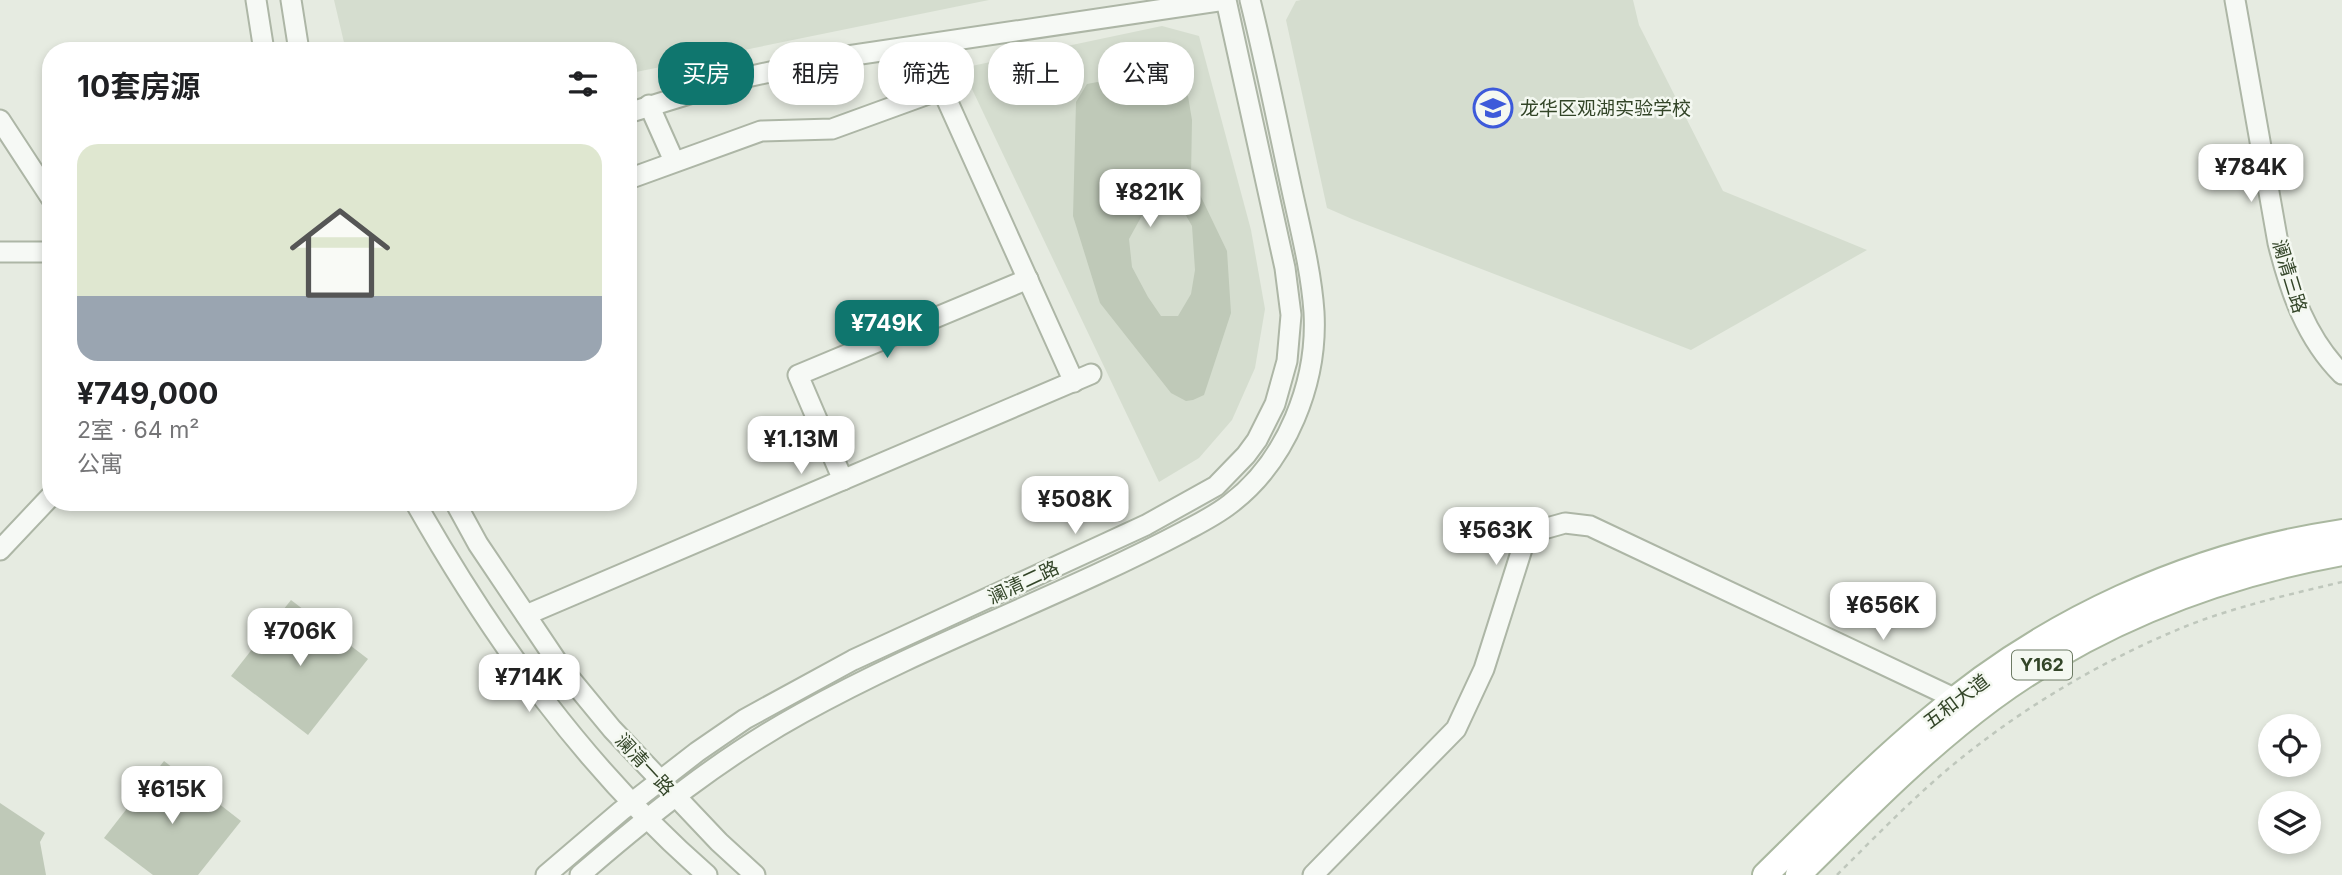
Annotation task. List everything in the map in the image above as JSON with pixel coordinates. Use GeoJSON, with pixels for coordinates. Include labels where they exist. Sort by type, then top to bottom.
{"type":"FeatureCollection","features":[{"type":"Feature","properties":{"kind":"main road","name":"五和大道"},"geometry":{"type":"LineString","coordinates":[[1765,875],[1928,720],[2040,640],[2090,611],[2145,586],[2260,549],[2342,532]]}},
{"type":"Feature","properties":{"kind":"main road","name":"五和大道"},"geometry":{"type":"LineString","coordinates":[[1798,875],[1943,737],[1991,699],[2050,660],[2126,619],[2201,588],[2287,564],[2342,553]]}},
{"type":"Feature","properties":{"kind":"street"},"geometry":{"type":"LineString","coordinates":[[256,0],[263,42]]}},
{"type":"Feature","properties":{"kind":"street"},"geometry":{"type":"LineString","coordinates":[[291,0],[298,42]]}},
{"type":"Feature","properties":{"kind":"street"},"geometry":{"type":"LineString","coordinates":[[637,110],[738,79],[834,58],[1226,0]]}},
{"type":"Feature","properties":{"kind":"street","name":"澜清二路"},"geometry":{"type":"LineString","coordinates":[[546,875],[632,802],[745,719],[853,660],[1146,525],[1198,498],[1216,486],[1246,455],[1257,440],[1275,404],[1287,361],[1291,315],[1285,268],[1226,0]]}},
{"type":"Feature","properties":{"kind":"street","name":"澜清二路"},"geometry":{"type":"LineString","coordinates":[[580,875],[646,820],[757,739],[851,687],[1156,546],[1202,522],[1230,504],[1265,470],[1288,433],[1305,388],[1314,341],[1314,314],[1308,264],[1250,0]]}},
{"type":"Feature","properties":{"kind":"street","name":"澜清三路"},"geometry":{"type":"LineString","coordinates":[[2235,0],[2278,243],[2287,279],[2305,325],[2331,363],[2342,374]]}},
{"type":"Feature","properties":{"kind":"street"},"geometry":{"type":"LineString","coordinates":[[526,615],[1083,378],[1028,279],[942,89],[832,130],[761,131],[637,176]]}},
{"type":"Feature","properties":{"kind":"street"},"geometry":{"type":"LineString","coordinates":[[649,106],[674,161]]}},
{"type":"Feature","properties":{"kind":"street"},"geometry":{"type":"LineString","coordinates":[[0,120],[42,184]]}},
{"type":"Feature","properties":{"kind":"street"},"geometry":{"type":"LineString","coordinates":[[0,252],[42,251]]}},
{"type":"Feature","properties":{"kind":"street"},"geometry":{"type":"LineString","coordinates":[[843,480],[798,375],[1028,279]]}},
{"type":"Feature","properties":{"kind":"street"},"geometry":{"type":"LineString","coordinates":[[0,550],[42,506]]}},
{"type":"Feature","properties":{"kind":"street","name":"澜清一路"},"geometry":{"type":"LineString","coordinates":[[420,511],[491,628],[533,687],[646,820],[707,875]]}},
{"type":"Feature","properties":{"kind":"street","name":"澜清一路"},"geometry":{"type":"LineString","coordinates":[[459,511],[478,544],[560,666],[612,729],[755,875]]}},
{"type":"Feature","properties":{"kind":"street"},"geometry":{"type":"LineString","coordinates":[[1313,875],[1455,729],[1484,668],[1523,547],[1540,530],[1564,523],[1590,526],[1956,699]]}},
{"type":"Feature","properties":{"kind":"path"},"geometry":{"type":"LineString","coordinates":[[1837,875],[1950,766],[2079,678],[2190,625],[2280,597],[2342,582]]}},
{"type":"Feature","properties":{"kind":"shaded area"},"geometry":{"type":"Polygon","coordinates":[[[334,0],[989,0],[783,42],[768,42],[768,45],[754,48],[754,42],[658,42],[658,68],[637,72],[637,42],[344,42],[334,0]]]}},
{"type":"Feature","properties":{"kind":"shaded area","name":"龙华区观湖实验学校"},"geometry":{"type":"Polygon","coordinates":[[[1633,0],[1639,25],[1723,191],[1867,250],[1691,350],[1327,208],[1286,20],[1296,1],[1633,0]]]}},
{"type":"Feature","properties":{"kind":"shaded area"},"geometry":{"type":"Polygon","coordinates":[[[1162,26],[1199,36],[1251,230],[1265,309],[1255,368],[1232,420],[1199,458],[1159,482],[974,93],[974,65],[988,63],[988,105],[1084,105],[1084,42],[1162,26]]]}},
{"type":"Feature","properties":{"kind":"building"},"geometry":{"type":"Polygon","coordinates":[[[1098,82],[1098,105],[1190,105],[1192,120],[1191,176],[1227,251],[1231,313],[1204,395],[1193,400],[1186,401],[1171,393],[1100,303],[1073,216],[1076,105],[1084,105],[1084,89],[1087,84],[1098,82]],[[1159,194],[1145,210],[1129,239],[1132,267],[1161,316],[1178,316],[1191,294],[1195,270],[1192,226],[1180,205],[1159,194]]]}},
{"type":"Feature","properties":{"kind":"building"},"geometry":{"type":"Polygon","coordinates":[[[291,600],[368,659],[308,735],[231,676],[291,600]]]}},
{"type":"Feature","properties":{"kind":"building"},"geometry":{"type":"Polygon","coordinates":[[[164,761],[241,821],[198,875],[153,875],[104,838],[164,761]]]}},
{"type":"Feature","properties":{"kind":"building"},"geometry":{"type":"Polygon","coordinates":[[[0,803],[45,833],[40,842],[46,875],[0,875],[0,803]]]}},
{"type":"Feature","properties":{"kind":"place","name":"龙华区观湖实验学校"},"geometry":{"type":"Point","coordinates":[1493,108]}}]}
